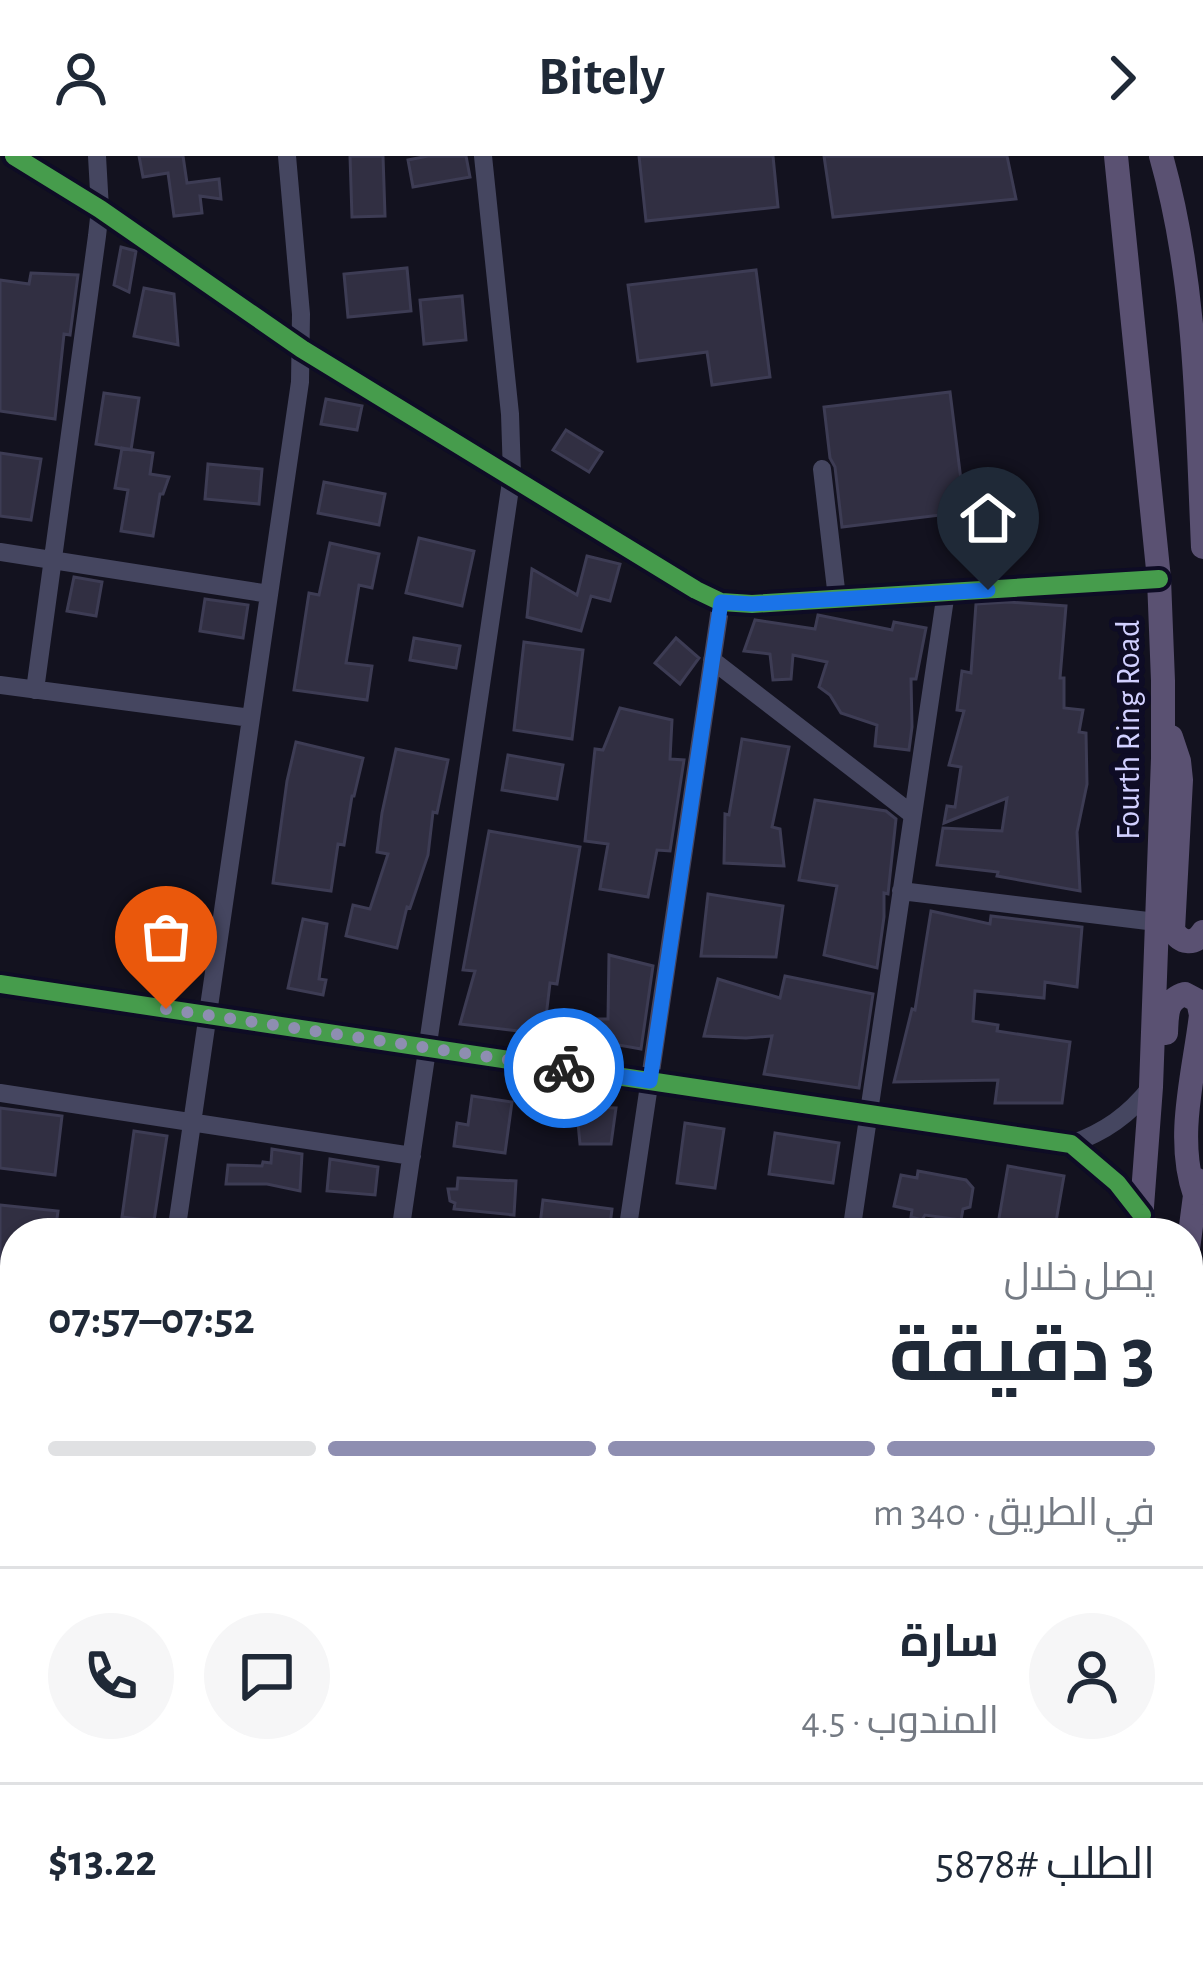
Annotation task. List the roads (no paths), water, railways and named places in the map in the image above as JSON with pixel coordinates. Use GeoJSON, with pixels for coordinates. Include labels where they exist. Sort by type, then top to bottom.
{"type":"FeatureCollection","features":[{"type":"Feature","properties":{"kind":"main road","name":"Fourth Ring Road"},"geometry":{"type":"LineString","coordinates":[[1116,156],[1159,579],[1163,718],[1141,1218]]}},
{"type":"Feature","properties":{"kind":"main road"},"geometry":{"type":"LineString","coordinates":[[1161,156],[1196,372],[1203,547]]}},
{"type":"Feature","properties":{"kind":"main road"},"geometry":{"type":"LineString","coordinates":[[1163,718],[1175,745],[1181,780],[1173,930],[1187,942],[1203,932]]}},
{"type":"Feature","properties":{"kind":"main road"},"geometry":{"type":"LineString","coordinates":[[1145,1167],[1157,1152],[1162,1134],[1168,1007],[1178,996],[1192,996],[1201,1015],[1185,1141],[1195,1196]]}},
{"type":"Feature","properties":{"kind":"main road"},"geometry":{"type":"LineString","coordinates":[[1192,1218],[1203,1124]]}},
{"type":"Feature","properties":{"kind":"street"},"geometry":{"type":"LineString","coordinates":[[14,156],[100,208],[302,349],[721,602],[752,604],[1159,579]]}},
{"type":"Feature","properties":{"kind":"street"},"geometry":{"type":"LineString","coordinates":[[35,690],[100,208],[97,156]]}},
{"type":"Feature","properties":{"kind":"street"},"geometry":{"type":"LineString","coordinates":[[178,1218],[300,382],[301,314],[287,156]]}},
{"type":"Feature","properties":{"kind":"street"},"geometry":{"type":"LineString","coordinates":[[402,1218],[512,475],[483,156]]}},
{"type":"Feature","properties":{"kind":"street"},"geometry":{"type":"LineString","coordinates":[[822,469],[837,598]]}},
{"type":"Feature","properties":{"kind":"street"},"geometry":{"type":"LineString","coordinates":[[0,552],[269,594]]}},
{"type":"Feature","properties":{"kind":"street"},"geometry":{"type":"LineString","coordinates":[[853,1218],[946,592]]}},
{"type":"Feature","properties":{"kind":"street"},"geometry":{"type":"LineString","coordinates":[[629,1218],[721,602]]}},
{"type":"Feature","properties":{"kind":"street"},"geometry":{"type":"LineString","coordinates":[[712,660],[913,815]]}},
{"type":"Feature","properties":{"kind":"street"},"geometry":{"type":"LineString","coordinates":[[0,685],[251,718]]}},
{"type":"Feature","properties":{"kind":"street"},"geometry":{"type":"LineString","coordinates":[[901,892],[1156,922]]}},
{"type":"Feature","properties":{"kind":"street"},"geometry":{"type":"LineString","coordinates":[[0,984],[1071,1144],[1127,1114],[1150,1087]]}},
{"type":"Feature","properties":{"kind":"street"},"geometry":{"type":"LineString","coordinates":[[0,1094],[412,1156]]}},
{"type":"Feature","properties":{"kind":"street"},"geometry":{"type":"LineString","coordinates":[[1071,1144],[1117,1183],[1137,1218]]}}]}
